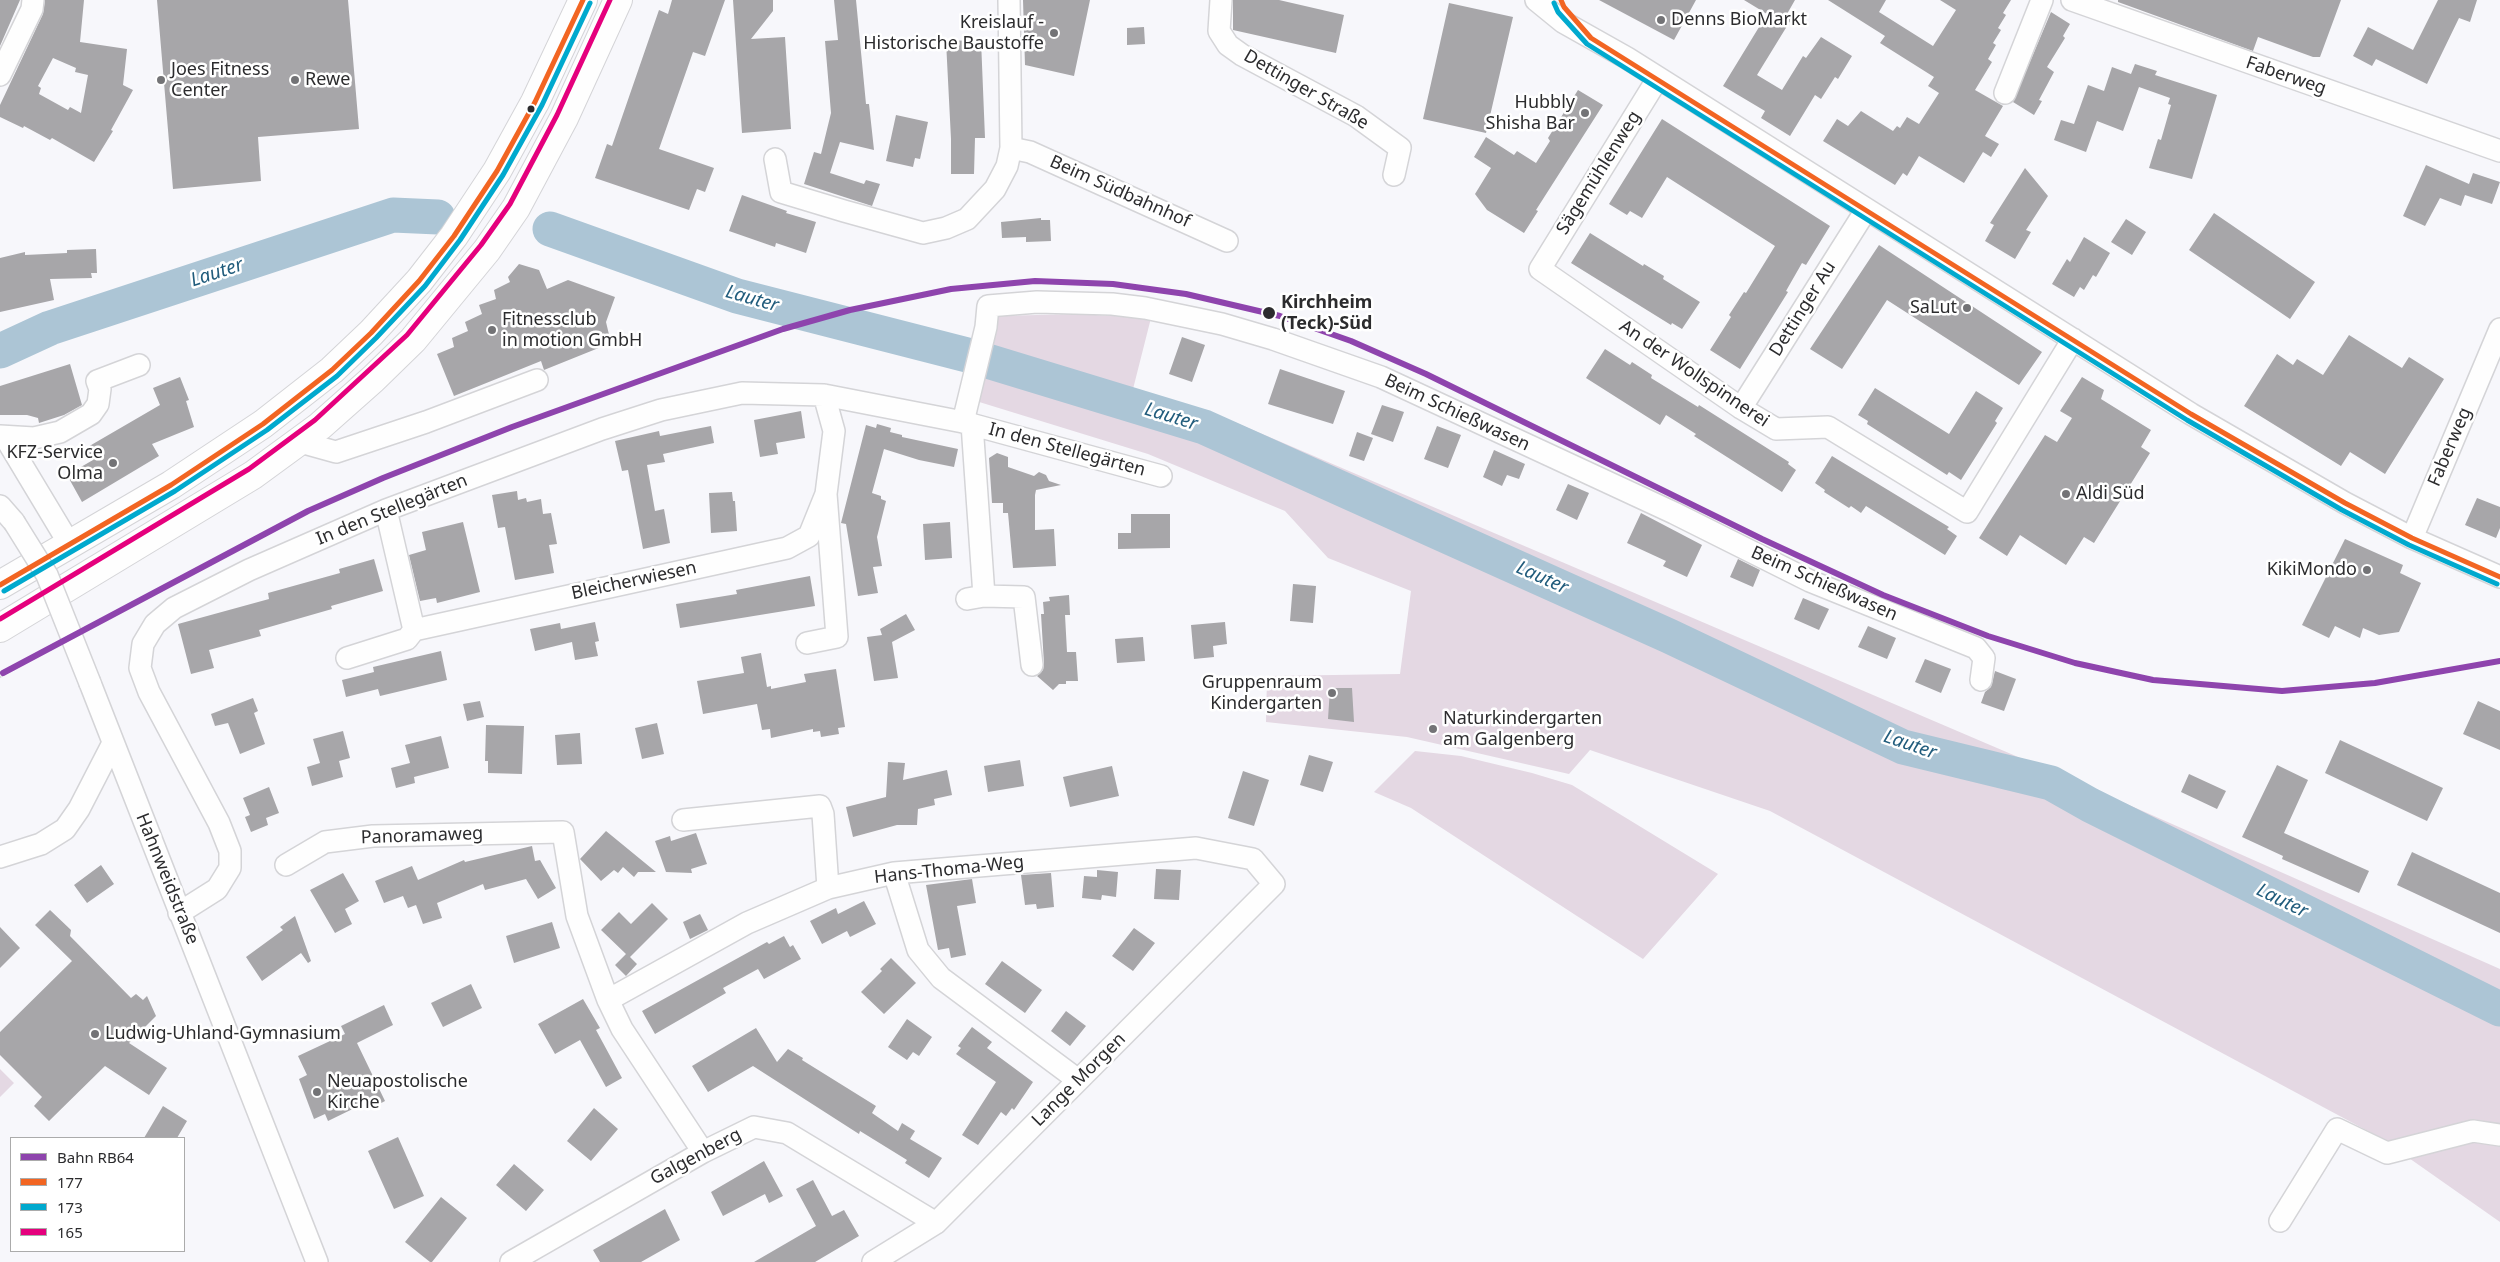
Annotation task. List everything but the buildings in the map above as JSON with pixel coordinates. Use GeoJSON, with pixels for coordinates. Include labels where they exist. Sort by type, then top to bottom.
{"type":"FeatureCollection","features":[{"type":"Feature","properties":{"kind":"main road"},"geometry":{"type":"LineString","coordinates":[[0,585],[171,485],[263,424],[332,370],[371,333],[419,281],[454,236],[488,186],[532,109],[583,0]]}},
{"type":"Feature","properties":{"kind":"main road"},"geometry":{"type":"LineString","coordinates":[[0,628],[253,475],[300,442],[373,379],[413,340],[488,250],[516,208],[564,118],[618,0]]}},
{"type":"Feature","properties":{"kind":"street"},"geometry":{"type":"LineString","coordinates":[[0,75],[32,9],[33,0]]}},
{"type":"Feature","properties":{"kind":"street"},"geometry":{"type":"LineString","coordinates":[[775,159],[781,192],[923,233],[946,228],[967,219],[995,189],[1007,166],[1011,148],[1010,0]]}},
{"type":"Feature","properties":{"kind":"street","name":"Dettinger Straße"},"geometry":{"type":"LineString","coordinates":[[1221,0],[1219,31],[1228,45],[1356,116],[1400,148],[1394,175]]}},
{"type":"Feature","properties":{"kind":"street"},"geometry":{"type":"LineString","coordinates":[[1561,0],[1564,7],[1591,38]]}},
{"type":"Feature","properties":{"kind":"street"},"geometry":{"type":"LineString","coordinates":[[2005,93],[2042,0]]}},
{"type":"Feature","properties":{"kind":"street","name":"Faberweg"},"geometry":{"type":"LineString","coordinates":[[2072,0],[2500,151]]}},
{"type":"Feature","properties":{"kind":"street"},"geometry":{"type":"LineString","coordinates":[[1538,1],[1563,22],[1658,78],[2198,418],[2412,538],[2500,577]]}},
{"type":"Feature","properties":{"kind":"street","name":"Sägemühlenweg"},"geometry":{"type":"LineString","coordinates":[[1540,269],[1658,78]]}},
{"type":"Feature","properties":{"kind":"street","name":"Beim Südbahnhof"},"geometry":{"type":"LineString","coordinates":[[1011,148],[1030,152],[1227,241]]}},
{"type":"Feature","properties":{"kind":"street","name":"Dettinger Au"},"geometry":{"type":"LineString","coordinates":[[1741,408],[1866,210]]}},
{"type":"Feature","properties":{"kind":"street","name":"An der Wollspinnerei"},"geometry":{"type":"LineString","coordinates":[[1540,269],[1741,408],[1776,429],[1828,426],[1967,512],[2073,339]]}},
{"type":"Feature","properties":{"kind":"street","name":"Beim Schießwasen"},"geometry":{"type":"LineString","coordinates":[[968,423],[970,392],[986,326],[988,306],[1037,302],[1076,302],[1154,310],[1222,324],[1273,338],[1381,377],[1674,513],[1810,581],[1976,648],[1984,658],[1981,680]]}},
{"type":"Feature","properties":{"kind":"street","name":"Faberweg"},"geometry":{"type":"LineString","coordinates":[[2412,538],[2500,329]]}},
{"type":"Feature","properties":{"kind":"street"},"geometry":{"type":"LineString","coordinates":[[2,437],[34,438],[60,432],[91,414],[98,404],[100,389],[97,381],[139,365]]}},
{"type":"Feature","properties":{"kind":"street"},"geometry":{"type":"LineString","coordinates":[[300,442],[336,452],[426,422],[537,380]]}},
{"type":"Feature","properties":{"kind":"street","name":"In den Stellegärten"},"geometry":{"type":"LineString","coordinates":[[179,913],[218,889],[230,868],[230,851],[220,823],[149,692],[140,668],[143,644],[155,624],[174,608],[249,570],[386,510],[526,456],[660,410],[742,393],[824,395],[968,423],[1161,476]]}},
{"type":"Feature","properties":{"kind":"street","name":"Bleicherwiesen"},"geometry":{"type":"LineString","coordinates":[[808,643],[837,637],[826,494],[834,431],[824,395]]}},
{"type":"Feature","properties":{"kind":"street","name":"In den Stellegärten"},"geometry":{"type":"LineString","coordinates":[[968,423],[975,598],[1024,597],[1032,666]]}},
{"type":"Feature","properties":{"kind":"street"},"geometry":{"type":"LineString","coordinates":[[2,437],[70,545]]}},
{"type":"Feature","properties":{"kind":"street","name":"Bleicherwiesen"},"geometry":{"type":"LineString","coordinates":[[347,658],[407,639],[414,630],[787,548],[809,536],[826,494]]}},
{"type":"Feature","properties":{"kind":"street","name":"Hahnweidstraße"},"geometry":{"type":"LineString","coordinates":[[0,506],[14,522],[47,576],[317,1262]]}},
{"type":"Feature","properties":{"kind":"street"},"geometry":{"type":"LineString","coordinates":[[386,510],[414,630]]}},
{"type":"Feature","properties":{"kind":"street"},"geometry":{"type":"LineString","coordinates":[[0,857],[41,844],[65,829],[79,808],[113,743]]}},
{"type":"Feature","properties":{"kind":"street"},"geometry":{"type":"LineString","coordinates":[[682,820],[820,806],[823,814],[828,888]]}},
{"type":"Feature","properties":{"kind":"street","name":"Panoramaweg"},"geometry":{"type":"LineString","coordinates":[[286,865],[325,842],[364,837],[563,832],[578,916],[608,1000]]}},
{"type":"Feature","properties":{"kind":"street","name":"Hans-Thoma-Weg"},"geometry":{"type":"LineString","coordinates":[[608,1000],[747,923],[828,888],[894,872],[1196,848],[1253,859],[1274,884]]}},
{"type":"Feature","properties":{"kind":"street"},"geometry":{"type":"LineString","coordinates":[[894,872],[918,950],[941,978],[1078,1080]]}},
{"type":"Feature","properties":{"kind":"street","name":"Lange Morgen"},"geometry":{"type":"LineString","coordinates":[[873,1262],[936,1223],[1274,884]]}},
{"type":"Feature","properties":{"kind":"street"},"geometry":{"type":"LineString","coordinates":[[608,1000],[622,1029],[703,1152]]}},
{"type":"Feature","properties":{"kind":"street","name":"Galgenberg"},"geometry":{"type":"LineString","coordinates":[[511,1262],[703,1152],[754,1127],[787,1133],[936,1223]]}},
{"type":"Feature","properties":{"kind":"street"},"geometry":{"type":"LineString","coordinates":[[2280,1221],[2337,1129],[2387,1153],[2473,1131],[2500,1135]]}},
{"type":"Feature","properties":{"kind":"shaded area"},"geometry":{"type":"Polygon","coordinates":[[[1077,314],[1151,318],[1133,389],[1211,412],[2093,789],[2500,969],[2500,1222],[2379,1137],[1770,811],[1590,750],[1569,774],[1407,737],[1266,722],[1267,676],[1400,674],[1411,591],[1328,558],[1285,511],[1148,454],[976,401],[997,316],[1077,314]]]}},
{"type":"Feature","properties":{"kind":"shaded area"},"geometry":{"type":"Polygon","coordinates":[[[1415,751],[1461,756],[1572,785],[1718,874],[1643,959],[1411,808],[1374,792],[1415,751]]]}},
{"type":"Feature","properties":{"kind":"shaded area"},"geometry":{"type":"Polygon","coordinates":[[[0,1069],[14,1083],[0,1097],[0,1069]]]}},
{"type":"Feature","properties":{"kind":"waterway","name":"Lauter"},"geometry":{"type":"LineString","coordinates":[[0,351],[50,328],[393,215],[438,217]]}},
{"type":"Feature","properties":{"kind":"waterway","name":"Lauter"},"geometry":{"type":"LineString","coordinates":[[550,229],[737,296],[971,356],[1204,427],[1669,636],[1903,747],[2051,783],[2090,805],[2500,1009]]}},
{"type":"Feature","properties":{"kind":"rail line","name":"RB64"},"geometry":{"type":"LineString","coordinates":[[3,673],[308,511],[383,478],[512,427],[783,329],[850,310],[951,289],[1035,281],[1113,284],[1186,294],[1280,316],[1351,341],[1426,374],[1762,539],[1883,595],[1988,636],[2075,663],[2153,680],[2282,691],[2375,683],[2500,661]]}},
{"type":"Feature","properties":{"kind":"transit line","name":"177"},"geometry":{"type":"LineString","coordinates":[[0,585],[171,485],[263,424],[332,370],[371,333],[419,281],[454,236],[497,171],[535,102],[583,0]]}},
{"type":"Feature","properties":{"kind":"transit line","name":"165"},"geometry":{"type":"LineString","coordinates":[[0,619],[249,469],[315,420],[407,335],[481,245],[510,204],[557,115],[610,0]]}},
{"type":"Feature","properties":{"kind":"transit line","name":"177"},"geometry":{"type":"LineString","coordinates":[[1561,0],[1564,7],[1591,38],[2191,414],[2345,503],[2412,538],[2500,577]]}},
{"type":"Feature","properties":{"kind":"transit line","name":"173"},"geometry":{"type":"LineString","coordinates":[[4,591],[175,491],[267,430],[337,376],[376,338],[425,286],[460,240],[503,175],[542,105],[590,3]]}},
{"type":"Feature","properties":{"kind":"transit line","name":"173"},"geometry":{"type":"LineString","coordinates":[[1554,3],[1558,12],[1587,44],[2187,420],[2342,510],[2409,545],[2497,584]]}},
{"type":"Feature","properties":{"kind":"place","name":"Denns BioMarkt"},"geometry":{"type":"Point","coordinates":[1661,20]}},
{"type":"Feature","properties":{"kind":"place","name":"Kreislauf - Historische Baustoffe"},"geometry":{"type":"Point","coordinates":[1054,33]}},
{"type":"Feature","properties":{"kind":"place","name":"Joes Fitness Center"},"geometry":{"type":"Point","coordinates":[161,80]}},
{"type":"Feature","properties":{"kind":"place","name":"Rewe"},"geometry":{"type":"Point","coordinates":[295,80]}},
{"type":"Feature","properties":{"kind":"place","name":"Hubbly Shisha Bar"},"geometry":{"type":"Point","coordinates":[1585,113]}},
{"type":"Feature","properties":{"kind":"place","name":"SaLut"},"geometry":{"type":"Point","coordinates":[1967,308]}},
{"type":"Feature","properties":{"kind":"place","name":"Kirchheim (Teck)-Süd"},"geometry":{"type":"Point","coordinates":[1269,313]}},
{"type":"Feature","properties":{"kind":"place","name":"Fitnessclub in motion GmbH"},"geometry":{"type":"Point","coordinates":[492,330]}},
{"type":"Feature","properties":{"kind":"place","name":"KFZ-Service Olma"},"geometry":{"type":"Point","coordinates":[113,463]}},
{"type":"Feature","properties":{"kind":"place","name":"Aldi Süd"},"geometry":{"type":"Point","coordinates":[2066,494]}},
{"type":"Feature","properties":{"kind":"place","name":"KikiMondo"},"geometry":{"type":"Point","coordinates":[2367,570]}},
{"type":"Feature","properties":{"kind":"place","name":"Gruppenraum Kindergarten"},"geometry":{"type":"Point","coordinates":[1332,693]}},
{"type":"Feature","properties":{"kind":"place","name":"Naturkindergarten am Galgenberg"},"geometry":{"type":"Point","coordinates":[1433,729]}},
{"type":"Feature","properties":{"kind":"place","name":"Ludwig-Uhland-Gymnasium"},"geometry":{"type":"Point","coordinates":[95,1034]}},
{"type":"Feature","properties":{"kind":"place","name":"Neuapostolische Kirche"},"geometry":{"type":"Point","coordinates":[317,1092]}}]}
